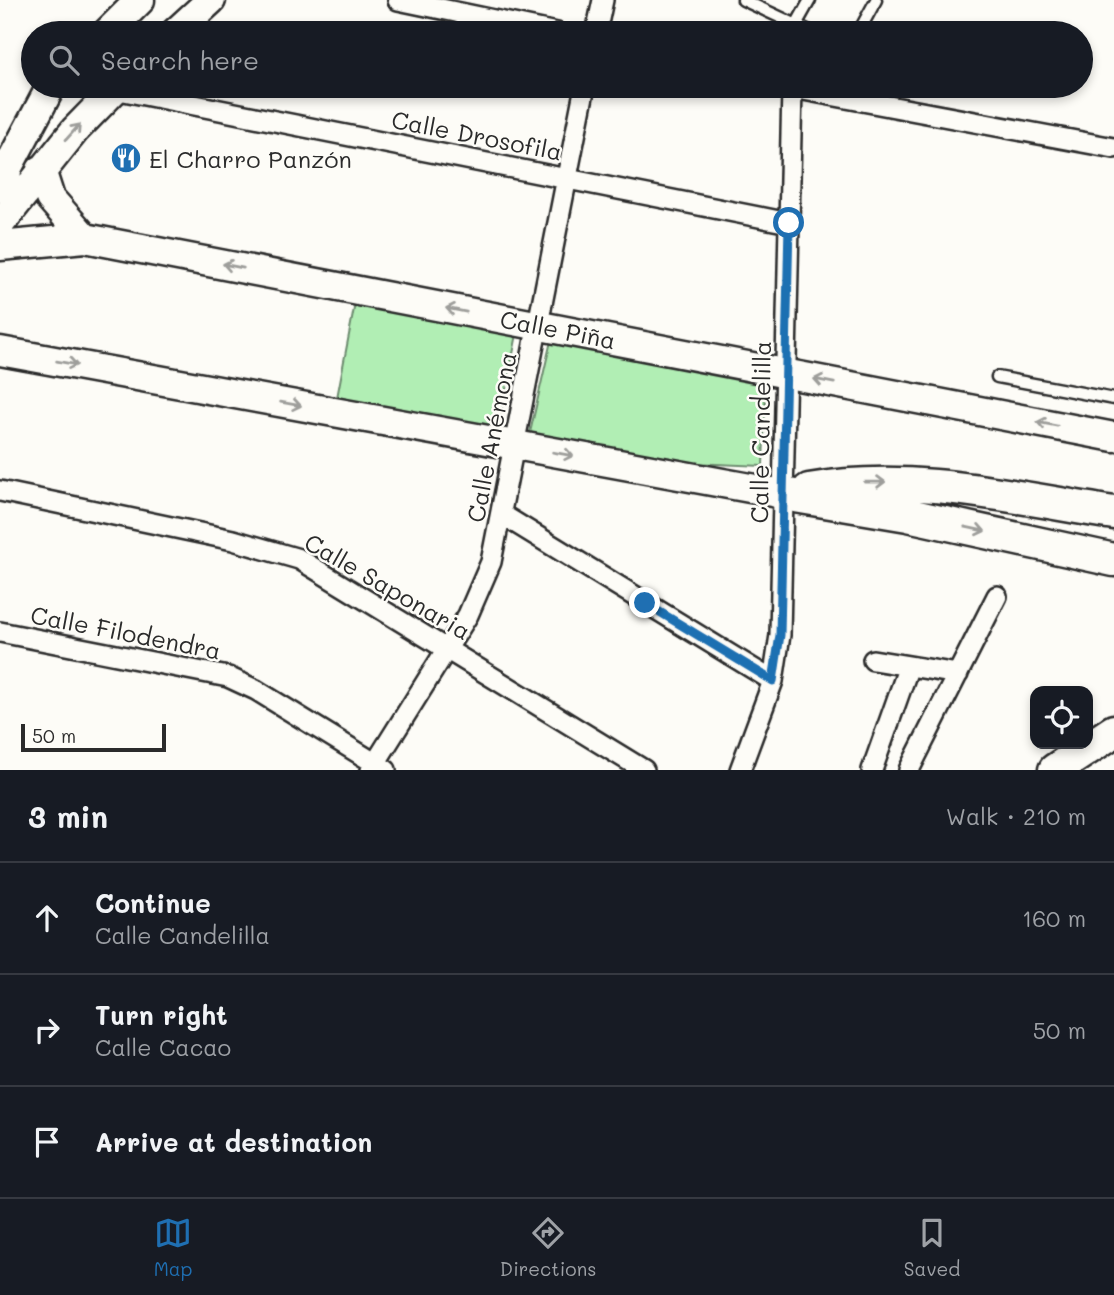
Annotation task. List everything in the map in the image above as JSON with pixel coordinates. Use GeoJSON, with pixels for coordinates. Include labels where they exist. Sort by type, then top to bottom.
{"type":"FeatureCollection","features":[{"type":"Feature","properties":{"kind":"main road"},"geometry":{"type":"LineString","coordinates":[[119,21],[140,0]]}},
{"type":"Feature","properties":{"kind":"main road"},"geometry":{"type":"LineString","coordinates":[[188,21],[211,0]]}},
{"type":"Feature","properties":{"kind":"main road"},"geometry":{"type":"LineString","coordinates":[[0,149],[44,98]]}},
{"type":"Feature","properties":{"kind":"main road"},"geometry":{"type":"LineString","coordinates":[[8,213],[7,169],[47,98]]}},
{"type":"Feature","properties":{"kind":"main road"},"geometry":{"type":"LineString","coordinates":[[8,213],[41,170],[107,98]]}},
{"type":"Feature","properties":{"kind":"main road"},"geometry":{"type":"LineString","coordinates":[[41,170],[50,198],[85,237]]}},
{"type":"Feature","properties":{"kind":"main road","name":"Calle Piña"},"geometry":{"type":"LineString","coordinates":[[0,246],[85,237],[1114,438]]}},
{"type":"Feature","properties":{"kind":"main road"},"geometry":{"type":"LineString","coordinates":[[0,351],[908,515],[1114,560]]}},
{"type":"Feature","properties":{"kind":"main road"},"geometry":{"type":"LineString","coordinates":[[783,494],[849,483],[906,482],[964,488],[1114,513]]}},
{"type":"Feature","properties":{"kind":"main road"},"geometry":{"type":"LineString","coordinates":[[1055,770],[1114,731]]}},
{"type":"Feature","properties":{"kind":"street"},"geometry":{"type":"LineString","coordinates":[[398,0],[453,4],[514,21]]}},
{"type":"Feature","properties":{"kind":"street"},"geometry":{"type":"LineString","coordinates":[[599,21],[603,0]]}},
{"type":"Feature","properties":{"kind":"street","name":"Calle Drosofila"},"geometry":{"type":"LineString","coordinates":[[167,98],[789,223]]}},
{"type":"Feature","properties":{"kind":"street","name":"Calle Anémona"},"geometry":{"type":"LineString","coordinates":[[377,768],[481,590],[491,562],[583,98]]}},
{"type":"Feature","properties":{"kind":"street","name":"Calle Candelilla"},"geometry":{"type":"LineString","coordinates":[[740,770],[773,681],[780,635],[789,223],[787,98]]}},
{"type":"Feature","properties":{"kind":"street"},"geometry":{"type":"LineString","coordinates":[[846,98],[1114,148]]}},
{"type":"Feature","properties":{"kind":"street","name":"Calle Saponaria"},"geometry":{"type":"LineString","coordinates":[[0,491],[269,548],[324,573],[644,770]]}},
{"type":"Feature","properties":{"kind":"street"},"geometry":{"type":"LineString","coordinates":[[500,514],[773,681]]}},
{"type":"Feature","properties":{"kind":"street"},"geometry":{"type":"LineString","coordinates":[[909,770],[997,596]]}},
{"type":"Feature","properties":{"kind":"street","name":"Calle Filodendra"},"geometry":{"type":"LineString","coordinates":[[0,632],[228,677],[256,690],[377,768]]}},
{"type":"Feature","properties":{"kind":"street"},"geometry":{"type":"LineString","coordinates":[[873,660],[958,674]]}},
{"type":"Feature","properties":{"kind":"street"},"geometry":{"type":"LineString","coordinates":[[872,770],[909,666]]}},
{"type":"Feature","properties":{"kind":"lane"},"geometry":{"type":"LineString","coordinates":[[743,0],[788,21]]}},
{"type":"Feature","properties":{"kind":"lane"},"geometry":{"type":"LineString","coordinates":[[798,21],[810,0]]}},
{"type":"Feature","properties":{"kind":"lane"},"geometry":{"type":"LineString","coordinates":[[865,21],[876,0]]}},
{"type":"Feature","properties":{"kind":"lane"},"geometry":{"type":"LineString","coordinates":[[997,377],[1114,399]]}},
{"type":"Feature","properties":{"kind":"green space"},"geometry":{"type":"Polygon","coordinates":[[[356,298],[518,329],[497,434],[336,403],[356,298]]]}},
{"type":"Feature","properties":{"kind":"green space"},"geometry":{"type":"Polygon","coordinates":[[[553,332],[766,381],[763,466],[645,461],[529,437],[553,332]]]}},
{"type":"Feature","properties":{"kind":"place","name":"El Charro Panzón"},"geometry":{"type":"Point","coordinates":[126,158]}},
{"type":"Feature","properties":{"kind":"route"},"geometry":{"type":"LineString","coordinates":[[645,603],[773,681],[780,635],[789,223]]}}]}
